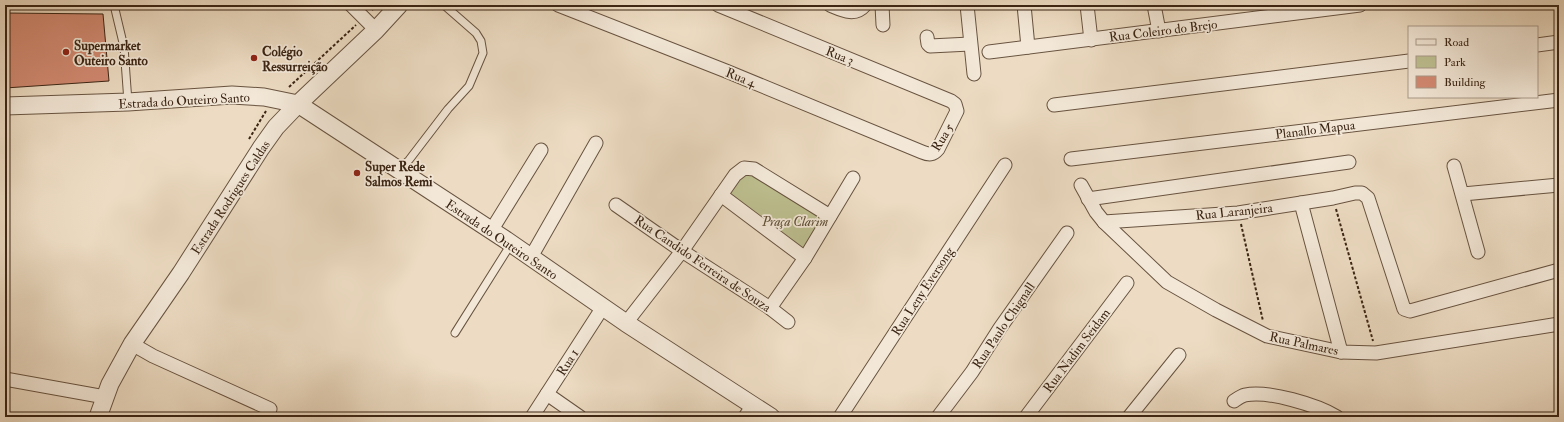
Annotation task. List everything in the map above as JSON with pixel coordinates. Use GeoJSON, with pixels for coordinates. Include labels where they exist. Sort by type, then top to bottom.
{"type":"FeatureCollection","features":[{"type":"Feature","properties":{"kind":"street","name":"Estrada Rodrigues Caldas"},"geometry":{"type":"LineString","coordinates":[[98,417],[110,384],[132,344],[181,273],[276,127],[376,30],[399,5]]}},
{"type":"Feature","properties":{"kind":"street","name":"Rua 4"},"geometry":{"type":"LineString","coordinates":[[558,5],[726,71],[922,152]]}},
{"type":"Feature","properties":{"kind":"street","name":"Rua 3"},"geometry":{"type":"LineString","coordinates":[[718,5],[951,101],[955,104],[957,111]]}},
{"type":"Feature","properties":{"kind":"street"},"geometry":{"type":"LineString","coordinates":[[830,5],[845,11],[853,12],[860,10],[865,5]]}},
{"type":"Feature","properties":{"kind":"street"},"geometry":{"type":"LineString","coordinates":[[882,5],[883,25]]}},
{"type":"Feature","properties":{"kind":"street"},"geometry":{"type":"LineString","coordinates":[[967,5],[974,74]]}},
{"type":"Feature","properties":{"kind":"street"},"geometry":{"type":"LineString","coordinates":[[1024,5],[1028,47]]}},
{"type":"Feature","properties":{"kind":"street"},"geometry":{"type":"LineString","coordinates":[[1087,5],[1091,40]]}},
{"type":"Feature","properties":{"kind":"street"},"geometry":{"type":"LineString","coordinates":[[1154,5],[1159,31]]}},
{"type":"Feature","properties":{"kind":"street","name":"Rua Coleiro do Brejo"},"geometry":{"type":"LineString","coordinates":[[989,52],[1360,5]]}},
{"type":"Feature","properties":{"kind":"street"},"geometry":{"type":"LineString","coordinates":[[359,8],[376,30]]}},
{"type":"Feature","properties":{"kind":"street"},"geometry":{"type":"LineString","coordinates":[[927,37],[928,44],[930,46],[970,44]]}},
{"type":"Feature","properties":{"kind":"street"},"geometry":{"type":"LineString","coordinates":[[1538,44],[1559,42]]}},
{"type":"Feature","properties":{"kind":"street"},"geometry":{"type":"LineString","coordinates":[[1054,105],[1408,61]]}},
{"type":"Feature","properties":{"kind":"street","name":"Estrada do Outeiro Santo"},"geometry":{"type":"LineString","coordinates":[[5,106],[128,102],[232,95],[264,97],[298,104],[531,257],[603,307],[736,395],[749,411],[771,417]]}},
{"type":"Feature","properties":{"kind":"street","name":"Planallo Mapua"},"geometry":{"type":"LineString","coordinates":[[1071,159],[1559,100]]}},
{"type":"Feature","properties":{"kind":"street","name":"Rua 5"},"geometry":{"type":"LineString","coordinates":[[922,152],[931,154],[935,152],[957,111]]}},
{"type":"Feature","properties":{"kind":"street"},"geometry":{"type":"LineString","coordinates":[[531,257],[596,143]]}},
{"type":"Feature","properties":{"kind":"street"},"geometry":{"type":"LineString","coordinates":[[491,231],[541,150]]}},
{"type":"Feature","properties":{"kind":"street"},"geometry":{"type":"LineString","coordinates":[[1088,199],[1348,162]]}},
{"type":"Feature","properties":{"kind":"street","name":"Rua Leny Eversong"},"geometry":{"type":"LineString","coordinates":[[840,417],[1005,165]]}},
{"type":"Feature","properties":{"kind":"street"},"geometry":{"type":"LineString","coordinates":[[1454,166],[1478,252]]}},
{"type":"Feature","properties":{"kind":"street"},"geometry":{"type":"LineString","coordinates":[[626,322],[682,251],[740,170],[747,167],[754,169],[830,216]]}},
{"type":"Feature","properties":{"kind":"street"},"geometry":{"type":"LineString","coordinates":[[770,308],[805,258],[853,178]]}},
{"type":"Feature","properties":{"kind":"street","name":"Rua Palmares"},"geometry":{"type":"LineString","coordinates":[[1081,185],[1088,199],[1104,222],[1167,282],[1216,310],[1267,336],[1341,352],[1376,353],[1559,324]]}},
{"type":"Feature","properties":{"kind":"street"},"geometry":{"type":"LineString","coordinates":[[1463,194],[1559,186]]}},
{"type":"Feature","properties":{"kind":"street","name":"Rua Laranjeira"},"geometry":{"type":"LineString","coordinates":[[1104,222],[1238,213],[1362,193],[1368,198],[1404,309],[1410,311],[1559,270]]}},
{"type":"Feature","properties":{"kind":"street"},"geometry":{"type":"LineString","coordinates":[[722,195],[805,258]]}},
{"type":"Feature","properties":{"kind":"street"},"geometry":{"type":"LineString","coordinates":[[1301,203],[1341,352]]}},
{"type":"Feature","properties":{"kind":"street","name":"Rua Candido Ferreira de Souza"},"geometry":{"type":"LineString","coordinates":[[616,205],[682,251],[770,308],[788,322]]}},
{"type":"Feature","properties":{"kind":"street","name":"Rua Paulo Chignall"},"geometry":{"type":"LineString","coordinates":[[938,417],[972,372],[1000,328],[1067,233]]}},
{"type":"Feature","properties":{"kind":"street","name":"Rua Nadim Seidam"},"geometry":{"type":"LineString","coordinates":[[1026,417],[1127,283]]}},
{"type":"Feature","properties":{"kind":"street","name":"Rua 1"},"geometry":{"type":"LineString","coordinates":[[532,417],[603,307]]}},
{"type":"Feature","properties":{"kind":"street"},"geometry":{"type":"LineString","coordinates":[[132,344],[180,368],[270,409]]}},
{"type":"Feature","properties":{"kind":"street"},"geometry":{"type":"LineString","coordinates":[[1129,417],[1179,355]]}},
{"type":"Feature","properties":{"kind":"street"},"geometry":{"type":"LineString","coordinates":[[5,379],[105,397]]}},
{"type":"Feature","properties":{"kind":"street"},"geometry":{"type":"LineString","coordinates":[[547,394],[580,417]]}},
{"type":"Feature","properties":{"kind":"street"},"geometry":{"type":"LineString","coordinates":[[1234,401],[1244,395],[1259,394],[1273,396],[1306,404],[1337,417]]}},
{"type":"Feature","properties":{"kind":"lane"},"geometry":{"type":"LineString","coordinates":[[114,5],[124,47],[128,102]]}},
{"type":"Feature","properties":{"kind":"lane"},"geometry":{"type":"LineString","coordinates":[[398,170],[469,86],[482,53],[481,41],[476,33],[444,5]]}},
{"type":"Feature","properties":{"kind":"lane"},"geometry":{"type":"LineString","coordinates":[[455,333],[511,244]]}},
{"type":"Feature","properties":{"kind":"path"},"geometry":{"type":"LineString","coordinates":[[1333,198],[1376,353]]}},
{"type":"Feature","properties":{"kind":"path"},"geometry":{"type":"LineString","coordinates":[[1238,213],[1267,336]]}},
{"type":"Feature","properties":{"kind":"green space","name":"Praça Clarim"},"geometry":{"type":"Polygon","coordinates":[[[744,168],[830,216],[805,258],[721,195],[744,168]]]}},
{"type":"Feature","properties":{"kind":"building"},"geometry":{"type":"Polygon","coordinates":[[[5,13],[103,14],[109,81],[5,88],[5,13]]]}},
{"type":"Feature","properties":{"kind":"place","name":"Supermarket Outeiro Santo"},"geometry":{"type":"Point","coordinates":[66,52]}},
{"type":"Feature","properties":{"kind":"place","name":"Colégio Ressurreição"},"geometry":{"type":"Point","coordinates":[254,58]}},
{"type":"Feature","properties":{"kind":"place","name":"Super Rede Salmos Remi"},"geometry":{"type":"Point","coordinates":[357,173]}}]}
